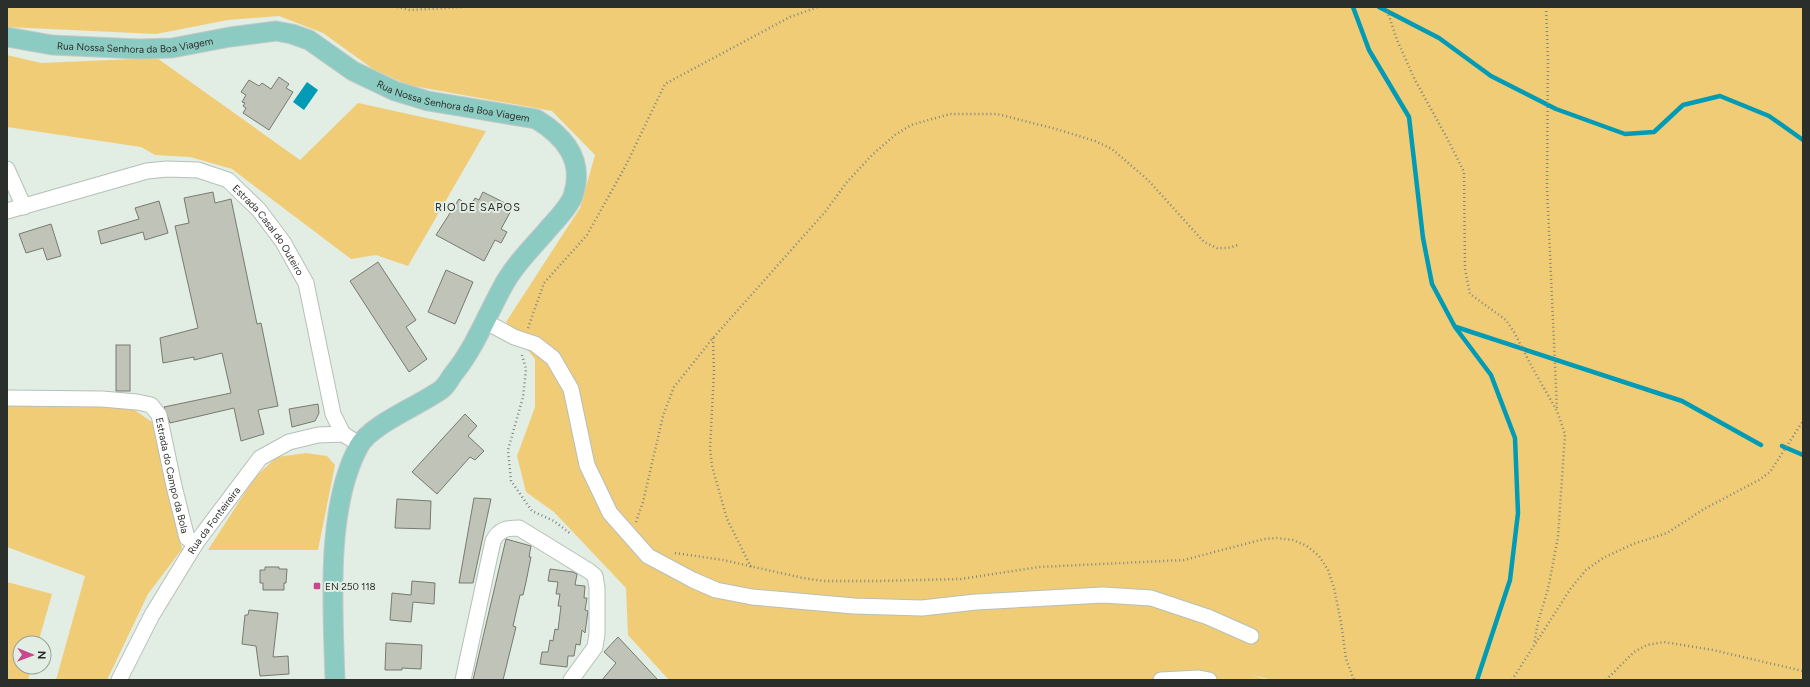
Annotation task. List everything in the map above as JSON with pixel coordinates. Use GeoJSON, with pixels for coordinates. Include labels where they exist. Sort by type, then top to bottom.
{"type":"FeatureCollection","features":[{"type":"Feature","properties":{"kind":"main road","name":"Rua Nossa Senhora da Boa Viagem"},"geometry":{"type":"LineString","coordinates":[[7,37],[52,45],[139,49],[172,48],[230,37],[276,31],[292,34],[309,40],[353,71],[395,91],[428,101],[536,119],[551,128],[562,139],[575,162],[576,178],[573,196],[560,216],[520,261],[502,287],[486,322],[467,357],[442,388],[371,432],[360,445],[352,462],[336,522],[333,604],[335,680]]}},
{"type":"Feature","properties":{"kind":"street"},"geometry":{"type":"LineString","coordinates":[[7,169],[24,206]]}},
{"type":"Feature","properties":{"kind":"street","name":"Estrada Casal do Outeiro"},"geometry":{"type":"LineString","coordinates":[[7,211],[147,171],[167,169],[198,170],[228,180],[263,215],[284,242],[306,283],[333,414],[343,434]]}},
{"type":"Feature","properties":{"kind":"street"},"geometry":{"type":"LineString","coordinates":[[486,322],[519,339],[535,344],[553,358],[571,389],[587,465],[610,513],[628,535],[648,556],[693,580],[716,590],[752,597],[854,606],[922,608],[976,602],[1103,595],[1150,598],[1208,617],[1252,636]]}},
{"type":"Feature","properties":{"kind":"street","name":"Estrada do Campo da Bola"},"geometry":{"type":"LineString","coordinates":[[7,398],[102,399],[137,402],[151,405],[159,414],[174,486],[187,538],[196,543]]}},
{"type":"Feature","properties":{"kind":"street"},"geometry":{"type":"LineString","coordinates":[[343,434],[360,445]]}},
{"type":"Feature","properties":{"kind":"street","name":"Rua da Fonteireira"},"geometry":{"type":"LineString","coordinates":[[119,680],[152,615],[196,543],[260,458],[289,442],[318,435],[343,434]]}},
{"type":"Feature","properties":{"kind":"street"},"geometry":{"type":"LineString","coordinates":[[463,680],[495,535],[502,530],[519,528],[589,571],[594,576],[597,588],[597,634],[595,647],[571,680]]}},
{"type":"Feature","properties":{"kind":"street"},"geometry":{"type":"LineString","coordinates":[[1161,680],[1198,678],[1209,680]]}},
{"type":"Feature","properties":{"kind":"path"},"geometry":{"type":"LineString","coordinates":[[397,7],[410,10],[464,7]]}},
{"type":"Feature","properties":{"kind":"path"},"geometry":{"type":"LineString","coordinates":[[571,534],[554,521],[532,511],[511,481],[508,450],[523,397],[526,369],[519,339],[544,283],[587,235],[625,167],[665,84],[790,18],[818,7]]}},
{"type":"Feature","properties":{"kind":"path"},"geometry":{"type":"LineString","coordinates":[[1386,7],[1397,40],[1415,80],[1464,172],[1464,269],[1470,294],[1506,320],[1557,411],[1565,434],[1558,537],[1548,589],[1538,622],[1534,644]]}},
{"type":"Feature","properties":{"kind":"path"},"geometry":{"type":"LineString","coordinates":[[1546,7],[1548,59],[1547,195],[1557,411]]}},
{"type":"Feature","properties":{"kind":"path"},"geometry":{"type":"LineString","coordinates":[[628,535],[632,531],[643,502],[663,416],[674,387],[713,338],[825,212],[847,182],[872,155],[895,135],[911,125],[950,114],[997,114],[1056,129],[1095,141],[1112,149],[1148,180],[1204,242],[1218,248],[1228,248],[1238,245]]}},
{"type":"Feature","properties":{"kind":"path"},"geometry":{"type":"LineString","coordinates":[[713,338],[714,372],[710,448],[712,466],[727,519],[751,566]]}},
{"type":"Feature","properties":{"kind":"path"},"geometry":{"type":"LineString","coordinates":[[1512,680],[1571,588],[1586,570],[1603,558],[1633,544],[1667,533],[1704,509],[1759,480],[1770,472],[1803,421]]}},
{"type":"Feature","properties":{"kind":"path"},"geometry":{"type":"LineString","coordinates":[[671,552],[718,559],[780,574],[824,580],[878,582],[961,579],[1039,567],[1184,560],[1264,539],[1277,538],[1293,540],[1308,546],[1319,556],[1328,570],[1334,588],[1341,622],[1346,659],[1354,680]]}},
{"type":"Feature","properties":{"kind":"path"},"geometry":{"type":"LineString","coordinates":[[1606,680],[1634,652],[1647,645],[1664,642],[1713,650],[1803,671]]}},
{"type":"Feature","properties":{"kind":"shaded area"},"geometry":{"type":"Polygon","coordinates":[[[7,7],[1803,7],[1803,680],[1272,680],[1252,675],[1267,680],[669,680],[628,635],[626,588],[554,512],[526,492],[517,456],[535,407],[535,359],[506,322],[580,208],[595,155],[552,111],[408,85],[373,69],[323,33],[279,16],[228,20],[156,34],[7,27],[7,7]]]}},
{"type":"Feature","properties":{"kind":"shaded area"},"geometry":{"type":"Polygon","coordinates":[[[7,55],[41,63],[157,58],[300,160],[358,103],[486,131],[408,266],[376,255],[351,259],[232,169],[190,157],[155,155],[141,147],[7,127],[7,55]]]}},
{"type":"Feature","properties":{"kind":"shaded area"},"geometry":{"type":"Polygon","coordinates":[[[7,405],[130,407],[152,422],[182,549],[148,594],[107,680],[56,680],[85,576],[7,547],[7,405]]]}},
{"type":"Feature","properties":{"kind":"shaded area"},"geometry":{"type":"Polygon","coordinates":[[[306,453],[327,456],[335,465],[318,550],[208,550],[255,477],[277,457],[306,453]]]}},
{"type":"Feature","properties":{"kind":"shaded area"},"geometry":{"type":"Polygon","coordinates":[[[7,582],[52,594],[40,635],[12,635],[12,675],[30,675],[28,680],[7,680],[7,582]]]}},
{"type":"Feature","properties":{"kind":"water"},"geometry":{"type":"Polygon","coordinates":[[[307,82],[318,90],[304,110],[293,102],[307,82]]]}},
{"type":"Feature","properties":{"kind":"building"},"geometry":{"type":"Polygon","coordinates":[[[279,77],[289,84],[286,88],[293,92],[269,130],[243,113],[246,108],[243,106],[245,103],[242,102],[246,95],[241,92],[249,80],[259,86],[262,83],[271,89],[279,77]]]}},
{"type":"Feature","properties":{"kind":"building"},"geometry":{"type":"Polygon","coordinates":[[[213,192],[215,203],[231,199],[257,324],[261,323],[278,406],[258,410],[264,434],[241,441],[234,408],[170,423],[164,407],[231,393],[222,353],[194,360],[194,357],[163,363],[160,338],[198,328],[175,226],[189,223],[184,198],[213,192]]]}},
{"type":"Feature","properties":{"kind":"building"},"geometry":{"type":"Polygon","coordinates":[[[483,192],[513,207],[501,229],[507,232],[501,243],[495,240],[484,261],[436,235],[459,199],[470,207],[475,198],[479,200],[483,192]]]}},
{"type":"Feature","properties":{"kind":"building"},"geometry":{"type":"Polygon","coordinates":[[[159,201],[168,233],[145,240],[143,232],[101,244],[98,231],[139,219],[135,208],[159,201]]]}},
{"type":"Feature","properties":{"kind":"building"},"geometry":{"type":"Polygon","coordinates":[[[51,224],[61,256],[47,260],[43,248],[26,253],[19,234],[51,224]]]}},
{"type":"Feature","properties":{"kind":"building"},"geometry":{"type":"Polygon","coordinates":[[[378,262],[416,320],[406,327],[427,359],[409,372],[350,281],[378,262]]]}},
{"type":"Feature","properties":{"kind":"building"},"geometry":{"type":"Polygon","coordinates":[[[446,270],[473,282],[455,324],[428,312],[446,270]]]}},
{"type":"Feature","properties":{"kind":"building"},"geometry":{"type":"Polygon","coordinates":[[[116,345],[130,345],[130,391],[116,391],[116,345]]]}},
{"type":"Feature","properties":{"kind":"building"},"geometry":{"type":"Polygon","coordinates":[[[318,404],[319,413],[315,421],[292,427],[289,409],[318,404]]]}},
{"type":"Feature","properties":{"kind":"building"},"geometry":{"type":"Polygon","coordinates":[[[465,414],[477,426],[468,436],[484,451],[475,460],[470,457],[437,494],[412,472],[465,414]]]}},
{"type":"Feature","properties":{"kind":"building"},"geometry":{"type":"Polygon","coordinates":[[[474,498],[491,499],[473,583],[459,583],[474,498]]]}},
{"type":"Feature","properties":{"kind":"building"},"geometry":{"type":"Polygon","coordinates":[[[397,499],[431,501],[430,529],[395,528],[397,499]]]}},
{"type":"Feature","properties":{"kind":"building"},"geometry":{"type":"Polygon","coordinates":[[[506,539],[531,546],[529,557],[531,557],[526,582],[523,595],[520,595],[513,626],[516,627],[503,680],[473,680],[506,539]]]}},
{"type":"Feature","properties":{"kind":"building"},"geometry":{"type":"Polygon","coordinates":[[[265,567],[279,567],[279,569],[287,569],[284,590],[263,590],[263,583],[260,583],[260,570],[265,570],[265,567]]]}},
{"type":"Feature","properties":{"kind":"building"},"geometry":{"type":"Polygon","coordinates":[[[550,569],[573,572],[577,574],[575,585],[585,586],[584,598],[587,598],[585,610],[588,611],[585,633],[582,630],[580,645],[576,644],[574,656],[568,656],[567,667],[540,664],[542,652],[548,652],[550,640],[553,641],[555,629],[558,630],[561,606],[558,606],[560,594],[556,594],[558,582],[548,581],[550,569]]]}},
{"type":"Feature","properties":{"kind":"building"},"geometry":{"type":"Polygon","coordinates":[[[412,581],[435,583],[434,604],[413,602],[411,622],[390,620],[392,593],[411,595],[412,581]]]}},
{"type":"Feature","properties":{"kind":"building"},"geometry":{"type":"Polygon","coordinates":[[[249,610],[278,613],[273,657],[288,656],[289,674],[260,676],[256,646],[242,644],[245,615],[248,615],[249,610]]]}},
{"type":"Feature","properties":{"kind":"building"},"geometry":{"type":"Polygon","coordinates":[[[618,637],[658,680],[602,680],[616,663],[604,652],[618,637]]]}},
{"type":"Feature","properties":{"kind":"building"},"geometry":{"type":"Polygon","coordinates":[[[386,643],[422,645],[421,669],[402,668],[402,670],[385,670],[386,643]]]}},
{"type":"Feature","properties":{"kind":"waterway"},"geometry":{"type":"LineString","coordinates":[[1353,7],[1369,50],[1409,117],[1423,238],[1432,284],[1455,327],[1491,375],[1515,438],[1518,513],[1510,580],[1477,680]]}},
{"type":"Feature","properties":{"kind":"waterway"},"geometry":{"type":"LineString","coordinates":[[1379,7],[1439,38],[1491,76],[1556,109],[1625,134],[1654,132],[1683,105],[1720,96],[1769,116],[1803,140]]}},
{"type":"Feature","properties":{"kind":"waterway"},"geometry":{"type":"LineString","coordinates":[[1456,327],[1682,401],[1761,445]]}},
{"type":"Feature","properties":{"kind":"waterway"},"geometry":{"type":"LineString","coordinates":[[1782,446],[1803,455]]}},
{"type":"Feature","properties":{"kind":"place","name":"EN 250 118"},"geometry":{"type":"Point","coordinates":[317,586]}},
{"type":"Feature","properties":{"kind":"district","name":"RIO DE SAPOS"},"geometry":{"type":"Point","coordinates":[478,207]}}]}
